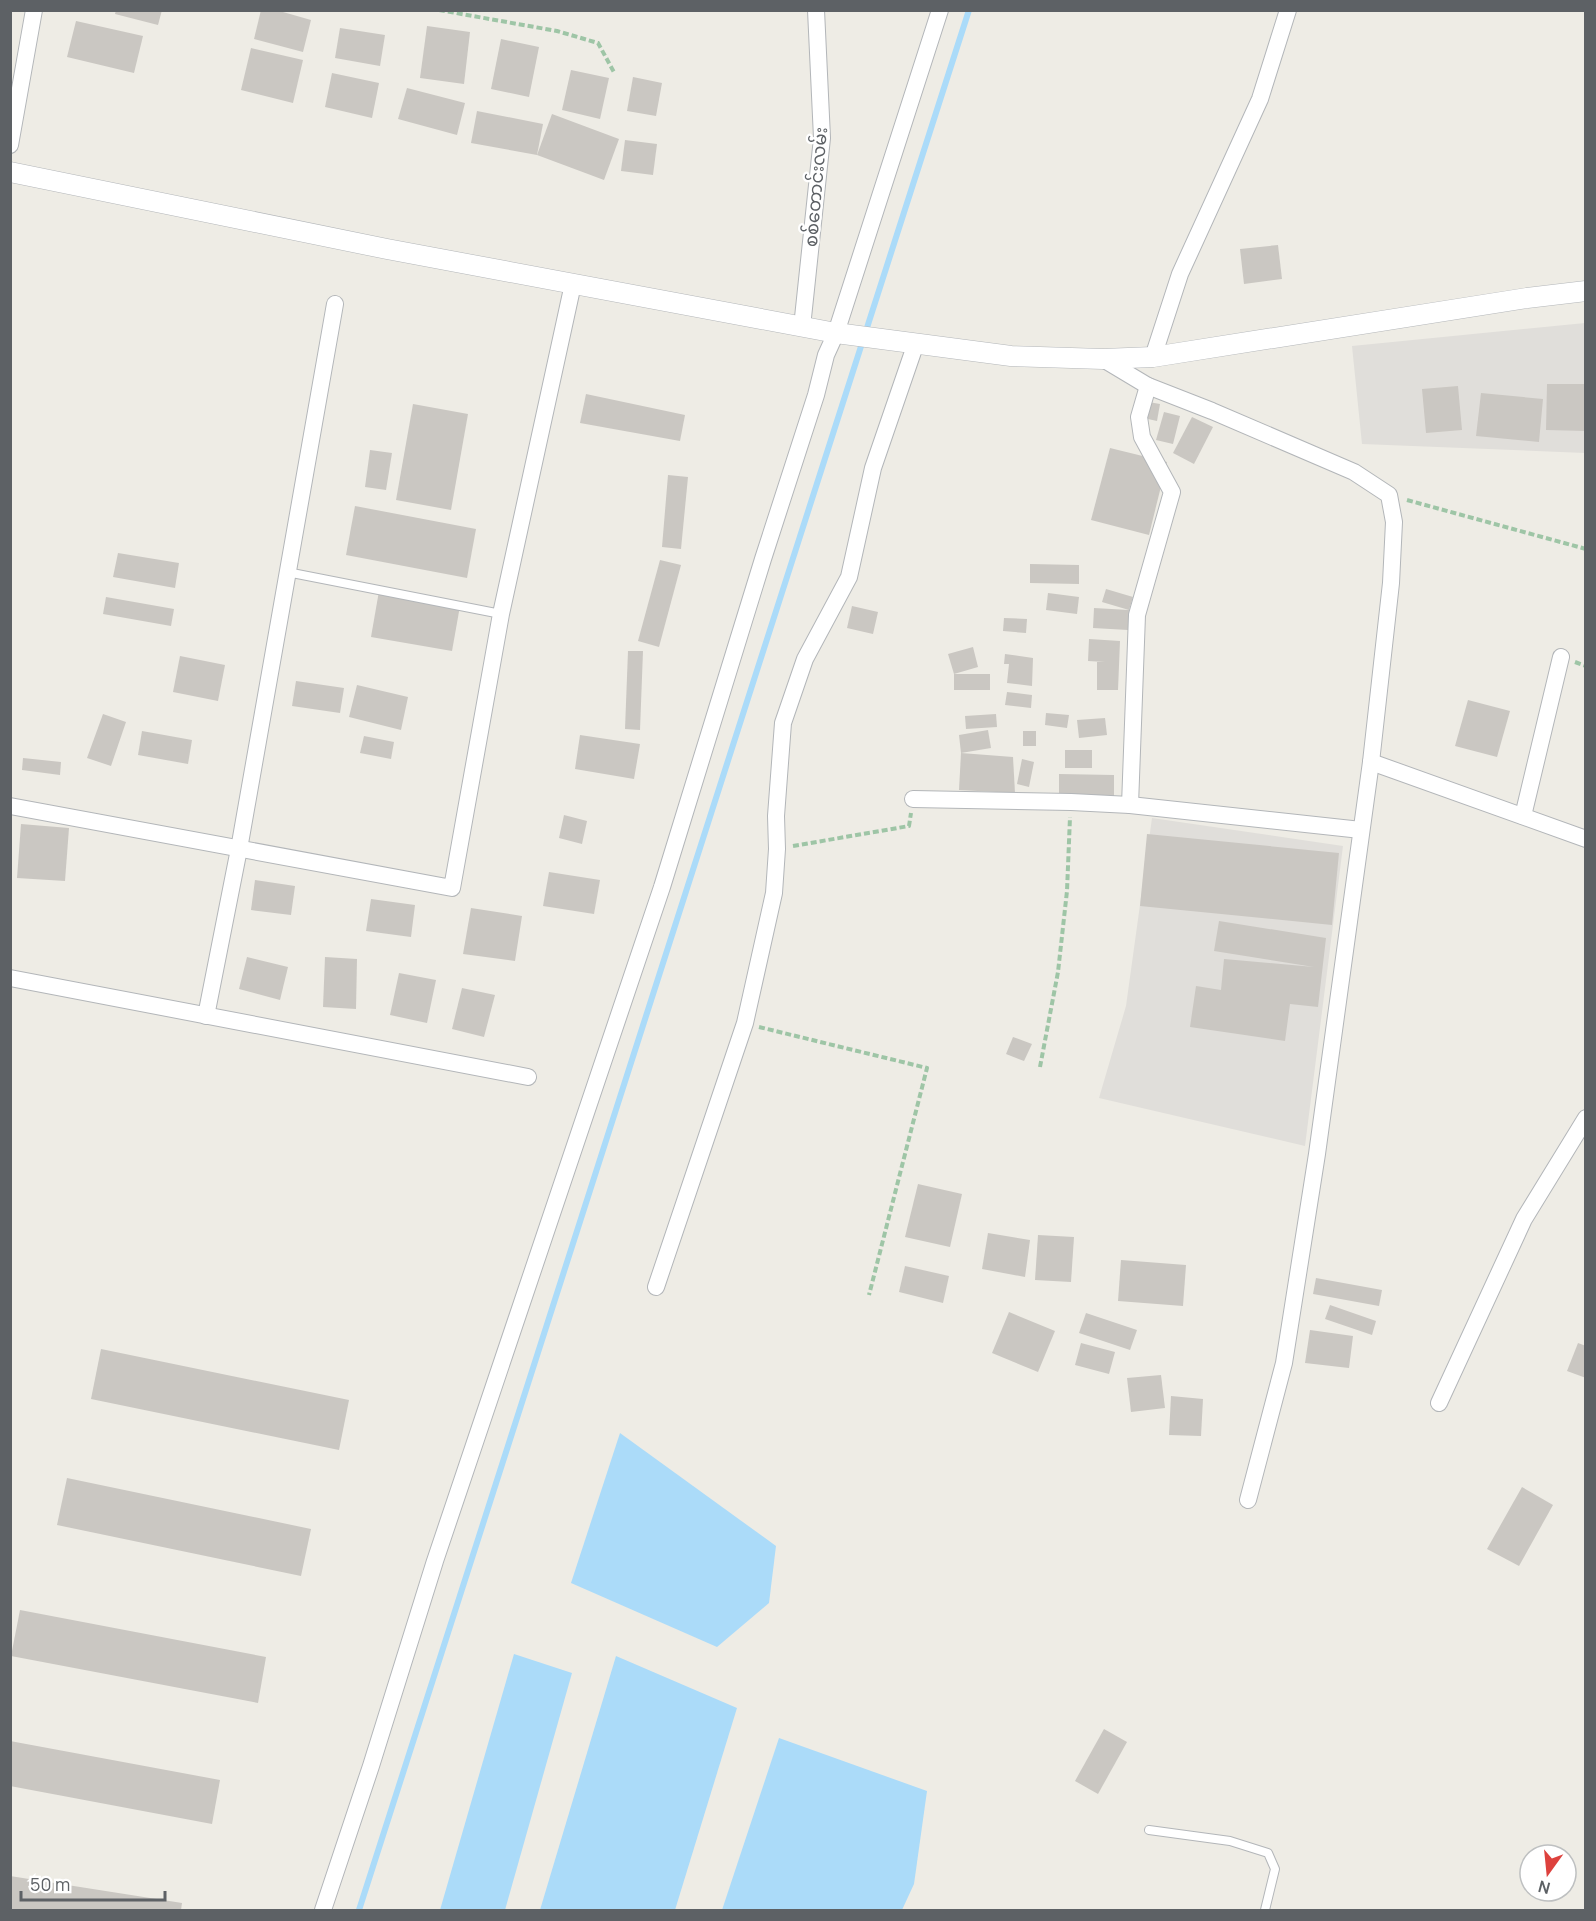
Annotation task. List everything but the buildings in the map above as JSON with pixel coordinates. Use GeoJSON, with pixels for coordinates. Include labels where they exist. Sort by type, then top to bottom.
{"type":"FeatureCollection","features":[{"type":"Feature","properties":{"kind":"street"},"geometry":{"type":"LineString","coordinates":[[10,145],[34,10]]}},
{"type":"Feature","properties":{"kind":"street","name":"စစ်တောင်းလမ်း"},"geometry":{"type":"LineString","coordinates":[[802,327],[822,138],[816,10]]}},
{"type":"Feature","properties":{"kind":"street"},"geometry":{"type":"LineString","coordinates":[[323,1911],[371,1767],[435,1561],[662,887],[816,395],[826,355],[836,333],[940,10]]}},
{"type":"Feature","properties":{"kind":"street"},"geometry":{"type":"LineString","coordinates":[[1153,357],[1180,274],[1260,99],[1288,10]]}},
{"type":"Feature","properties":{"kind":"street"},"geometry":{"type":"LineString","coordinates":[[10,172],[376,247],[802,327],[1011,356],[1103,359],[1153,357],[1527,298],[1586,291]]}},
{"type":"Feature","properties":{"kind":"street"},"geometry":{"type":"LineString","coordinates":[[10,806],[452,888],[501,614],[573,284]]}},
{"type":"Feature","properties":{"kind":"street"},"geometry":{"type":"LineString","coordinates":[[206,1016],[239,849],[335,303]]}},
{"type":"Feature","properties":{"kind":"street"},"geometry":{"type":"LineString","coordinates":[[657,1287],[746,1023],[774,893],[777,849],[776,816],[783,723],[805,659],[849,577],[873,468],[916,343]]}},
{"type":"Feature","properties":{"kind":"street"},"geometry":{"type":"LineString","coordinates":[[1103,359],[1148,386],[1354,472],[1389,495],[1394,522],[1391,583],[1371,762],[1317,1154],[1284,1363],[1248,1500]]}},
{"type":"Feature","properties":{"kind":"street"},"geometry":{"type":"LineString","coordinates":[[1130,805],[1137,615],[1172,492],[1142,437],[1139,417],[1148,386]]}},
{"type":"Feature","properties":{"kind":"street"},"geometry":{"type":"LineString","coordinates":[[1523,816],[1561,657]]}},
{"type":"Feature","properties":{"kind":"street"},"geometry":{"type":"LineString","coordinates":[[1371,762],[1586,838]]}},
{"type":"Feature","properties":{"kind":"street"},"geometry":{"type":"LineString","coordinates":[[913,799],[1130,805],[1361,830]]}},
{"type":"Feature","properties":{"kind":"street"},"geometry":{"type":"LineString","coordinates":[[10,978],[528,1077]]}},
{"type":"Feature","properties":{"kind":"street"},"geometry":{"type":"LineString","coordinates":[[1439,1403],[1524,1219],[1586,1118]]}},
{"type":"Feature","properties":{"kind":"lane"},"geometry":{"type":"LineString","coordinates":[[287,572],[501,614]]}},
{"type":"Feature","properties":{"kind":"lane"},"geometry":{"type":"LineString","coordinates":[[1149,1830],[1230,1841],[1268,1853],[1275,1869],[1264,1911]]}},
{"type":"Feature","properties":{"kind":"path"},"geometry":{"type":"LineString","coordinates":[[439,10],[557,32],[598,43],[615,74]]}},
{"type":"Feature","properties":{"kind":"path"},"geometry":{"type":"LineString","coordinates":[[1389,495],[1586,549]]}},
{"type":"Feature","properties":{"kind":"path"},"geometry":{"type":"LineString","coordinates":[[777,849],[909,826],[913,799]]}},
{"type":"Feature","properties":{"kind":"path"},"geometry":{"type":"LineString","coordinates":[[1040,1067],[1058,972],[1067,891],[1071,802]]}},
{"type":"Feature","properties":{"kind":"path"},"geometry":{"type":"LineString","coordinates":[[746,1023],[927,1068],[869,1294]]}},
{"type":"Feature","properties":{"kind":"shaded area"},"geometry":{"type":"Polygon","coordinates":[[[1585,323],[1585,453],[1362,444],[1352,346],[1585,323]]]}},
{"type":"Feature","properties":{"kind":"shaded area"},"geometry":{"type":"Polygon","coordinates":[[[1152,818],[1343,846],[1305,1146],[1099,1098],[1126,1006],[1152,818]]]}},
{"type":"Feature","properties":{"kind":"water"},"geometry":{"type":"Polygon","coordinates":[[[620,1433],[776,1546],[769,1603],[717,1647],[571,1583],[620,1433]]]}},
{"type":"Feature","properties":{"kind":"water"},"geometry":{"type":"Polygon","coordinates":[[[514,1654],[572,1673],[505,1910],[440,1910],[514,1654]]]}},
{"type":"Feature","properties":{"kind":"water"},"geometry":{"type":"Polygon","coordinates":[[[616,1656],[737,1708],[675,1910],[540,1910],[616,1656]]]}},
{"type":"Feature","properties":{"kind":"water"},"geometry":{"type":"Polygon","coordinates":[[[779,1738],[927,1791],[914,1884],[902,1910],[722,1910],[779,1738]]]}},
{"type":"Feature","properties":{"kind":"waterway"},"geometry":{"type":"LineString","coordinates":[[359,1910],[969,10]]}}]}
